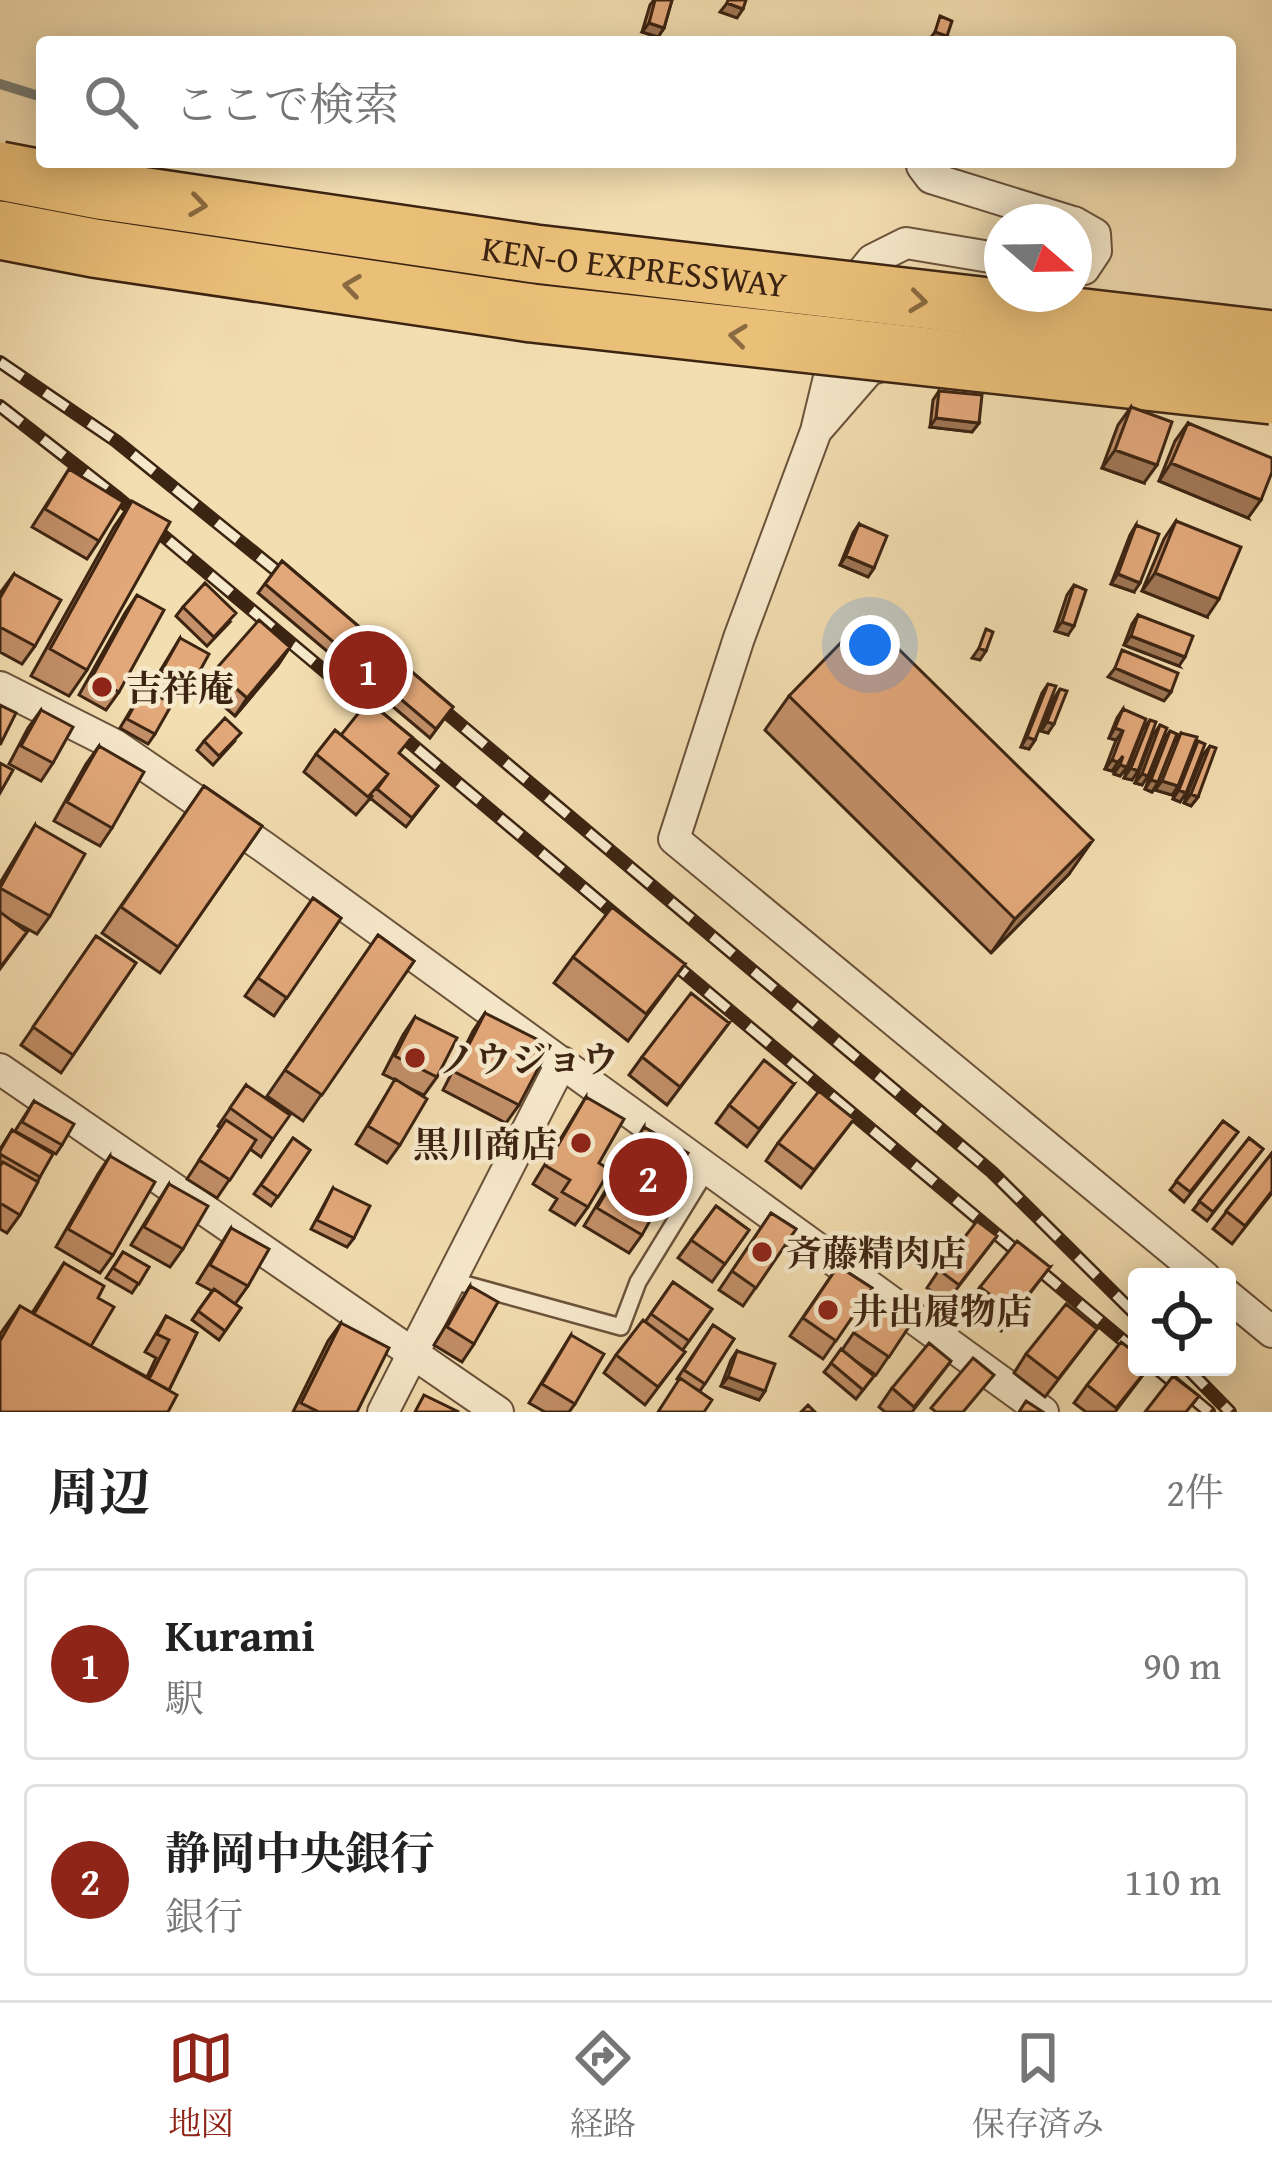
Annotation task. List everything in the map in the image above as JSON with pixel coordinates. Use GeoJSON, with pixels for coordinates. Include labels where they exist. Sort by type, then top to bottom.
{"type":"FeatureCollection","features":[{"type":"Feature","properties":{"kind":"highway","name":"KEN-O EXPRESSWAY"},"geometry":{"type":"LineString","coordinates":[[0,171],[535,254],[1272,340]]}},
{"type":"Feature","properties":{"kind":"highway","name":"KEN-O EXPRESSWAY"},"geometry":{"type":"LineString","coordinates":[[0,230],[117,252],[532,313],[1272,395]]}},
{"type":"Feature","properties":{"kind":"street"},"geometry":{"type":"LineString","coordinates":[[924,168],[931,178],[1016,204]]}},
{"type":"Feature","properties":{"kind":"street"},"geometry":{"type":"LineString","coordinates":[[984,256],[906,243],[872,260],[850,286],[816,431],[739,638],[674,839],[1194,1268]]}},
{"type":"Feature","properties":{"kind":"street"},"geometry":{"type":"LineString","coordinates":[[816,431],[869,370],[964,343],[1031,344],[1272,374]]}},
{"type":"Feature","properties":{"kind":"street"},"geometry":{"type":"LineString","coordinates":[[0,688],[115,745],[284,860],[1043,1412]]}},
{"type":"Feature","properties":{"kind":"street"},"geometry":{"type":"LineString","coordinates":[[383,1412],[562,1062]]}},
{"type":"Feature","properties":{"kind":"street"},"geometry":{"type":"LineString","coordinates":[[0,1069],[498,1412]]}},
{"type":"Feature","properties":{"kind":"street"},"geometry":{"type":"LineString","coordinates":[[1236,1303],[1272,1333]]}},
{"type":"Feature","properties":{"kind":"lane"},"geometry":{"type":"LineString","coordinates":[[450,1280],[621,1328],[638,1282],[708,1168]]}},
{"type":"Feature","properties":{"kind":"building"},"geometry":{"type":"Polygon","coordinates":[[[655,0],[672,0],[664,28],[649,23],[655,0]]]}},
{"type":"Feature","properties":{"kind":"building"},"geometry":{"type":"Polygon","coordinates":[[[728,0],[746,0],[743,9],[728,0]]]}},
{"type":"Feature","properties":{"kind":"building"},"geometry":{"type":"Polygon","coordinates":[[[940,16],[952,21],[947,36],[935,32],[940,16]]]}},
{"type":"Feature","properties":{"kind":"building"},"geometry":{"type":"Polygon","coordinates":[[[939,391],[982,395],[979,423],[936,418],[939,391]]]}},
{"type":"Feature","properties":{"kind":"building"},"geometry":{"type":"Polygon","coordinates":[[[1131,407],[1172,422],[1157,465],[1115,450],[1131,407]]]}},
{"type":"Feature","properties":{"kind":"building"},"geometry":{"type":"Polygon","coordinates":[[[1188,423],[1272,458],[1261,500],[1171,463],[1188,423]]]}},
{"type":"Feature","properties":{"kind":"building"},"geometry":{"type":"Polygon","coordinates":[[[69,469],[123,502],[99,541],[45,509],[69,469]]]}},
{"type":"Feature","properties":{"kind":"building"},"geometry":{"type":"Polygon","coordinates":[[[132,501],[170,522],[87,670],[50,649],[132,501]]]}},
{"type":"Feature","properties":{"kind":"building"},"geometry":{"type":"Polygon","coordinates":[[[1176,521],[1241,547],[1219,599],[1155,573],[1176,521]]]}},
{"type":"Feature","properties":{"kind":"building"},"geometry":{"type":"Polygon","coordinates":[[[859,524],[887,536],[874,568],[846,556],[859,524]]]}},
{"type":"Feature","properties":{"kind":"building"},"geometry":{"type":"Polygon","coordinates":[[[1136,525],[1159,534],[1140,583],[1118,574],[1136,525]]]}},
{"type":"Feature","properties":{"kind":"building"},"geometry":{"type":"Polygon","coordinates":[[[282,561],[453,707],[436,729],[265,584],[282,561]]]}},
{"type":"Feature","properties":{"kind":"building"},"geometry":{"type":"Polygon","coordinates":[[[14,574],[61,600],[35,646],[0,627],[0,598],[14,574]]]}},
{"type":"Feature","properties":{"kind":"building"},"geometry":{"type":"Polygon","coordinates":[[[205,583],[236,613],[214,637],[183,607],[205,583]]]}},
{"type":"Feature","properties":{"kind":"building"},"geometry":{"type":"Polygon","coordinates":[[[1074,585],[1086,590],[1074,626],[1062,622],[1074,585]]]}},
{"type":"Feature","properties":{"kind":"building"},"geometry":{"type":"Polygon","coordinates":[[[137,595],[164,610],[119,692],[92,677],[137,595]]]}},
{"type":"Feature","properties":{"kind":"building"},"geometry":{"type":"Polygon","coordinates":[[[1138,615],[1193,636],[1185,657],[1131,636],[1138,615]]]}},
{"type":"Feature","properties":{"kind":"building"},"geometry":{"type":"Polygon","coordinates":[[[866,617],[1093,840],[1015,919],[789,696],[866,617]]]}},
{"type":"Feature","properties":{"kind":"building"},"geometry":{"type":"Polygon","coordinates":[[[259,620],[290,647],[247,698],[215,670],[259,620]]]}},
{"type":"Feature","properties":{"kind":"building"},"geometry":{"type":"Polygon","coordinates":[[[986,629],[993,632],[986,651],[979,648],[986,629]]]}},
{"type":"Feature","properties":{"kind":"building"},"geometry":{"type":"Polygon","coordinates":[[[180,638],[209,654],[190,689],[161,672],[180,638]]]}},
{"type":"Feature","properties":{"kind":"building"},"geometry":{"type":"Polygon","coordinates":[[[1122,650],[1178,673],[1171,692],[1115,668],[1122,650]]]}},
{"type":"Feature","properties":{"kind":"building"},"geometry":{"type":"Polygon","coordinates":[[[1048,684],[1056,686],[1035,740],[1027,737],[1048,684]]]}},
{"type":"Feature","properties":{"kind":"building"},"geometry":{"type":"Polygon","coordinates":[[[144,688],[172,704],[155,734],[127,719],[144,688]]]}},
{"type":"Feature","properties":{"kind":"building"},"geometry":{"type":"Polygon","coordinates":[[[1060,689],[1067,691],[1054,724],[1047,722],[1060,689]]]}},
{"type":"Feature","properties":{"kind":"building"},"geometry":{"type":"Polygon","coordinates":[[[368,701],[412,737],[399,753],[438,786],[412,818],[377,789],[388,774],[341,735],[368,701]]]}},
{"type":"Feature","properties":{"kind":"building"},"geometry":{"type":"Polygon","coordinates":[[[0,705],[16,713],[0,745],[0,705]]]}},
{"type":"Feature","properties":{"kind":"building"},"geometry":{"type":"Polygon","coordinates":[[[1123,709],[1146,719],[1127,767],[1120,765],[1123,756],[1118,762],[1112,760],[1123,731],[1115,728],[1123,709]]]}},
{"type":"Feature","properties":{"kind":"building"},"geometry":{"type":"Polygon","coordinates":[[[41,710],[73,727],[53,763],[21,746],[41,710]]]}},
{"type":"Feature","properties":{"kind":"building"},"geometry":{"type":"Polygon","coordinates":[[[225,718],[241,733],[219,756],[204,741],[225,718]]]}},
{"type":"Feature","properties":{"kind":"building"},"geometry":{"type":"Polygon","coordinates":[[[1150,720],[1156,722],[1138,771],[1131,768],[1150,720]]]}},
{"type":"Feature","properties":{"kind":"building"},"geometry":{"type":"Polygon","coordinates":[[[1160,725],[1167,728],[1148,776],[1142,774],[1160,725]]]}},
{"type":"Feature","properties":{"kind":"building"},"geometry":{"type":"Polygon","coordinates":[[[335,730],[388,774],[368,797],[316,754],[335,730]]]}},
{"type":"Feature","properties":{"kind":"building"},"geometry":{"type":"Polygon","coordinates":[[[1170,731],[1177,734],[1158,782],[1151,780],[1170,731]]]}},
{"type":"Feature","properties":{"kind":"building"},"geometry":{"type":"Polygon","coordinates":[[[1181,733],[1197,737],[1178,786],[1162,781],[1181,733]]]}},
{"type":"Feature","properties":{"kind":"building"},"geometry":{"type":"Polygon","coordinates":[[[1198,741],[1205,744],[1186,793],[1179,790],[1198,741]]]}},
{"type":"Feature","properties":{"kind":"building"},"geometry":{"type":"Polygon","coordinates":[[[99,746],[144,772],[112,828],[67,802],[99,746]]]}},
{"type":"Feature","properties":{"kind":"building"},"geometry":{"type":"Polygon","coordinates":[[[1210,746],[1216,748],[1198,797],[1191,794],[1210,746]]]}},
{"type":"Feature","properties":{"kind":"building"},"geometry":{"type":"Polygon","coordinates":[[[0,763],[13,770],[0,793],[0,763]]]}},
{"type":"Feature","properties":{"kind":"building"},"geometry":{"type":"Polygon","coordinates":[[[204,786],[262,826],[178,947],[121,907],[204,786]]]}},
{"type":"Feature","properties":{"kind":"building"},"geometry":{"type":"Polygon","coordinates":[[[35,825],[85,854],[50,916],[0,888],[35,825]]]}},
{"type":"Feature","properties":{"kind":"building"},"geometry":{"type":"Polygon","coordinates":[[[313,898],[341,918],[287,998],[258,978],[313,898]]]}},
{"type":"Feature","properties":{"kind":"building"},"geometry":{"type":"Polygon","coordinates":[[[612,907],[685,964],[646,1014],[573,957],[612,907]]]}},
{"type":"Feature","properties":{"kind":"building"},"geometry":{"type":"Polygon","coordinates":[[[0,912],[27,932],[2,965],[0,964],[0,912]]]}},
{"type":"Feature","properties":{"kind":"building"},"geometry":{"type":"Polygon","coordinates":[[[378,935],[414,961],[322,1095],[285,1070],[378,935]]]}},
{"type":"Feature","properties":{"kind":"building"},"geometry":{"type":"Polygon","coordinates":[[[96,936],[136,963],[73,1055],[33,1027],[96,936]]]}},
{"type":"Feature","properties":{"kind":"building"},"geometry":{"type":"Polygon","coordinates":[[[691,993],[729,1023],[680,1087],[642,1057],[691,993]]]}},
{"type":"Feature","properties":{"kind":"building"},"geometry":{"type":"Polygon","coordinates":[[[485,1013],[550,1046],[519,1105],[455,1072],[485,1013]]]}},
{"type":"Feature","properties":{"kind":"building"},"geometry":{"type":"Polygon","coordinates":[[[415,1017],[457,1038],[437,1077],[395,1056],[415,1017]]]}},
{"type":"Feature","properties":{"kind":"building"},"geometry":{"type":"Polygon","coordinates":[[[764,1060],[794,1084],[759,1129],[729,1105],[764,1060]]]}},
{"type":"Feature","properties":{"kind":"building"},"geometry":{"type":"Polygon","coordinates":[[[395,1079],[427,1099],[400,1145],[368,1126],[395,1079]]]}},
{"type":"Feature","properties":{"kind":"building"},"geometry":{"type":"Polygon","coordinates":[[[246,1085],[290,1115],[273,1139],[230,1108],[246,1085]]]}},
{"type":"Feature","properties":{"kind":"building"},"geometry":{"type":"Polygon","coordinates":[[[819,1091],[854,1119],[814,1170],[778,1143],[819,1091]]]}},
{"type":"Feature","properties":{"kind":"building"},"geometry":{"type":"Polygon","coordinates":[[[586,1097],[624,1119],[599,1163],[610,1170],[588,1207],[562,1192],[570,1180],[546,1166],[586,1097]]]}},
{"type":"Feature","properties":{"kind":"building"},"geometry":{"type":"Polygon","coordinates":[[[34,1101],[74,1124],[62,1145],[22,1122],[34,1101]]]}},
{"type":"Feature","properties":{"kind":"building"},"geometry":{"type":"Polygon","coordinates":[[[226,1120],[256,1140],[230,1180],[199,1160],[226,1120]]]}},
{"type":"Feature","properties":{"kind":"building"},"geometry":{"type":"Polygon","coordinates":[[[1223,1121],[1238,1132],[1190,1192],[1176,1181],[1223,1121]]]}},
{"type":"Feature","properties":{"kind":"building"},"geometry":{"type":"Polygon","coordinates":[[[644,1127],[688,1153],[642,1235],[597,1208],[644,1127]]]}},
{"type":"Feature","properties":{"kind":"building"},"geometry":{"type":"Polygon","coordinates":[[[12,1130],[53,1154],[40,1177],[0,1154],[12,1130]]]}},
{"type":"Feature","properties":{"kind":"building"},"geometry":{"type":"Polygon","coordinates":[[[293,1138],[310,1150],[278,1197],[261,1185],[293,1138]]]}},
{"type":"Feature","properties":{"kind":"building"},"geometry":{"type":"Polygon","coordinates":[[[1249,1138],[1263,1149],[1213,1212],[1199,1201],[1249,1138]]]}},
{"type":"Feature","properties":{"kind":"building"},"geometry":{"type":"Polygon","coordinates":[[[1272,1153],[1272,1191],[1245,1226],[1226,1211],[1272,1153]]]}},
{"type":"Feature","properties":{"kind":"building"},"geometry":{"type":"Polygon","coordinates":[[[110,1156],[155,1182],[113,1255],[68,1229],[110,1156]]]}},
{"type":"Feature","properties":{"kind":"building"},"geometry":{"type":"Polygon","coordinates":[[[3,1162],[38,1182],[20,1215],[0,1203],[3,1162]]]}},
{"type":"Feature","properties":{"kind":"building"},"geometry":{"type":"Polygon","coordinates":[[[169,1184],[208,1206],[183,1249],[144,1227],[169,1184]]]}},
{"type":"Feature","properties":{"kind":"building"},"geometry":{"type":"Polygon","coordinates":[[[333,1188],[370,1206],[354,1238],[317,1220],[333,1188]]]}},
{"type":"Feature","properties":{"kind":"building"},"geometry":{"type":"Polygon","coordinates":[[[716,1206],[749,1230],[725,1264],[691,1240],[716,1206]]]}},
{"type":"Feature","properties":{"kind":"building"},"geometry":{"type":"Polygon","coordinates":[[[771,1213],[796,1229],[756,1288],[732,1271],[771,1213]]]}},
{"type":"Feature","properties":{"kind":"building"},"geometry":{"type":"Polygon","coordinates":[[[977,1221],[997,1236],[959,1285],[939,1270],[977,1221]]]}},
{"type":"Feature","properties":{"kind":"building"},"geometry":{"type":"Polygon","coordinates":[[[231,1228],[269,1249],[248,1286],[210,1265],[231,1228]]]}},
{"type":"Feature","properties":{"kind":"building"},"geometry":{"type":"Polygon","coordinates":[[[1017,1241],[1050,1267],[1014,1313],[980,1287],[1017,1241]]]}},
{"type":"Feature","properties":{"kind":"building"},"geometry":{"type":"Polygon","coordinates":[[[123,1252],[149,1267],[139,1284],[113,1268],[123,1252]]]}},
{"type":"Feature","properties":{"kind":"building"},"geometry":{"type":"Polygon","coordinates":[[[64,1263],[104,1286],[98,1298],[114,1307],[91,1346],[34,1314],[64,1263]]]}},
{"type":"Feature","properties":{"kind":"building"},"geometry":{"type":"Polygon","coordinates":[[[838,1266],[872,1288],[836,1341],[803,1318],[838,1266]]]}},
{"type":"Feature","properties":{"kind":"building"},"geometry":{"type":"Polygon","coordinates":[[[673,1282],[712,1309],[689,1341],[651,1314],[673,1282]]]}},
{"type":"Feature","properties":{"kind":"building"},"geometry":{"type":"Polygon","coordinates":[[[470,1286],[498,1302],[474,1344],[447,1327],[470,1286]]]}},
{"type":"Feature","properties":{"kind":"building"},"geometry":{"type":"Polygon","coordinates":[[[214,1289],[241,1308],[225,1331],[198,1311],[214,1289]]]}},
{"type":"Feature","properties":{"kind":"building"},"geometry":{"type":"Polygon","coordinates":[[[875,1301],[910,1325],[889,1357],[854,1333],[875,1301]]]}},
{"type":"Feature","properties":{"kind":"building"},"geometry":{"type":"Polygon","coordinates":[[[1066,1304],[1097,1329],[1058,1379],[1026,1354],[1066,1304]]]}},
{"type":"Feature","properties":{"kind":"building"},"geometry":{"type":"Polygon","coordinates":[[[20,1306],[177,1395],[168,1412],[0,1412],[0,1341],[20,1306]]]}},
{"type":"Feature","properties":{"kind":"building"},"geometry":{"type":"Polygon","coordinates":[[[166,1316],[197,1333],[169,1390],[149,1379],[169,1340],[157,1334],[166,1316]]]}},
{"type":"Feature","properties":{"kind":"building"},"geometry":{"type":"Polygon","coordinates":[[[643,1320],[685,1352],[658,1387],[616,1355],[643,1320]]]}},
{"type":"Feature","properties":{"kind":"building"},"geometry":{"type":"Polygon","coordinates":[[[341,1323],[389,1348],[357,1412],[319,1412],[301,1403],[341,1323]]]}},
{"type":"Feature","properties":{"kind":"building"},"geometry":{"type":"Polygon","coordinates":[[[713,1325],[734,1339],[705,1384],[684,1370],[713,1325]]]}},
{"type":"Feature","properties":{"kind":"building"},"geometry":{"type":"Polygon","coordinates":[[[571,1335],[604,1354],[575,1404],[542,1384],[571,1335]]]}},
{"type":"Feature","properties":{"kind":"building"},"geometry":{"type":"Polygon","coordinates":[[[1121,1342],[1128,1347],[1128,1376],[1142,1376],[1116,1408],[1087,1385],[1121,1342]]]}},
{"type":"Feature","properties":{"kind":"building"},"geometry":{"type":"Polygon","coordinates":[[[929,1343],[951,1361],[914,1407],[892,1388],[929,1343]]]}},
{"type":"Feature","properties":{"kind":"building"},"geometry":{"type":"Polygon","coordinates":[[[841,1349],[874,1376],[863,1390],[831,1363],[841,1349]]]}},
{"type":"Feature","properties":{"kind":"building"},"geometry":{"type":"Polygon","coordinates":[[[737,1351],[775,1364],[765,1391],[728,1377],[737,1351]]]}},
{"type":"Feature","properties":{"kind":"building"},"geometry":{"type":"Polygon","coordinates":[[[973,1358],[994,1375],[963,1412],[936,1412],[931,1408],[973,1358]]]}},
{"type":"Feature","properties":{"kind":"building"},"geometry":{"type":"Polygon","coordinates":[[[1173,1376],[1199,1396],[1186,1412],[1145,1412],[1173,1376]]]}},
{"type":"Feature","properties":{"kind":"building"},"geometry":{"type":"Polygon","coordinates":[[[680,1378],[712,1400],[704,1412],[658,1412],[680,1378]]]}},
{"type":"Feature","properties":{"kind":"building"},"geometry":{"type":"Polygon","coordinates":[[[424,1395],[459,1412],[415,1412],[424,1395]]]}},
{"type":"Feature","properties":{"kind":"building"},"geometry":{"type":"Polygon","coordinates":[[[1026,1401],[1043,1412],[1019,1412],[1026,1401]]]}},
{"type":"Feature","properties":{"kind":"waterway"},"geometry":{"type":"LineString","coordinates":[[0,84],[36,95]]}},
{"type":"Feature","properties":{"kind":"railway"},"geometry":{"type":"LineString","coordinates":[[0,362],[116,441],[299,589]]}},
{"type":"Feature","properties":{"kind":"railway"},"geometry":{"type":"LineString","coordinates":[[0,406],[118,498],[1128,1344]]}},
{"type":"Feature","properties":{"kind":"railway"},"geometry":{"type":"LineString","coordinates":[[423,693],[992,1172],[1128,1307]]}},
{"type":"Feature","properties":{"kind":"railway"},"geometry":{"type":"LineString","coordinates":[[1166,1376],[1209,1412]]}},
{"type":"Feature","properties":{"kind":"railway"},"geometry":{"type":"LineString","coordinates":[[1195,1376],[1230,1412]]}},
{"type":"Feature","properties":{"kind":"place","name":"Kurami"},"geometry":{"type":"Point","coordinates":[368,670]}},
{"type":"Feature","properties":{"kind":"place","name":"吉祥庵"},"geometry":{"type":"Point","coordinates":[102,687]}},
{"type":"Feature","properties":{"kind":"place","name":"ノウジョウ"},"geometry":{"type":"Point","coordinates":[415,1058]}},
{"type":"Feature","properties":{"kind":"place","name":"黒川商店"},"geometry":{"type":"Point","coordinates":[581,1143]}},
{"type":"Feature","properties":{"kind":"place","name":"静岡中央銀行"},"geometry":{"type":"Point","coordinates":[648,1177]}},
{"type":"Feature","properties":{"kind":"place","name":"斉藤精肉店"},"geometry":{"type":"Point","coordinates":[762,1252]}},
{"type":"Feature","properties":{"kind":"place","name":"井出履物店"},"geometry":{"type":"Point","coordinates":[828,1310]}}]}
